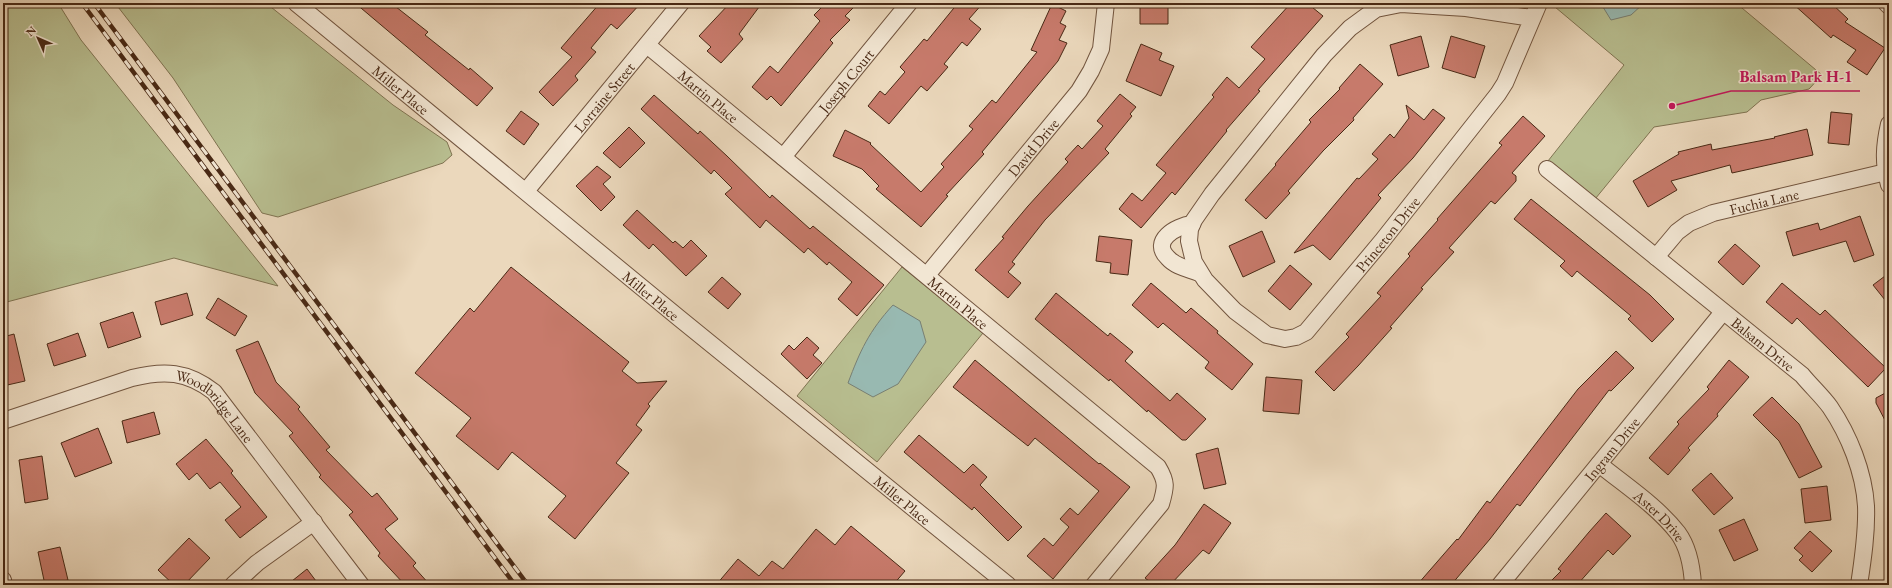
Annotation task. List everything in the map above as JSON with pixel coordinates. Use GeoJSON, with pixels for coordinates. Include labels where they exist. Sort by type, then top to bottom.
{"type":"FeatureCollection","features":[{"type":"Feature","properties":{"kind":"street","name":"Miller Place"},"geometry":{"type":"LineString","coordinates":[[296,3],[679,318],[1008,585]]}},
{"type":"Feature","properties":{"kind":"street","name":"Lorraine Street"},"geometry":{"type":"LineString","coordinates":[[526,191],[681,3]]}},
{"type":"Feature","properties":{"kind":"street","name":"Joseph Court"},"geometry":{"type":"LineString","coordinates":[[783,157],[909,3]]}},
{"type":"Feature","properties":{"kind":"street","name":"David Drive"},"geometry":{"type":"LineString","coordinates":[[927,275],[1079,91],[1091,71],[1101,49],[1106,3]]}},
{"type":"Feature","properties":{"kind":"street","name":"Princeton Drive"},"geometry":{"type":"LineString","coordinates":[[1531,18],[1466,8],[1401,4],[1376,9],[1350,28],[1324,55],[1212,194],[1192,224],[1189,241],[1194,262],[1199,273],[1235,311],[1267,335],[1285,339],[1296,337],[1306,332],[1382,241],[1498,94],[1505,83],[1531,18],[1539,3]]}},
{"type":"Feature","properties":{"kind":"street"},"geometry":{"type":"LineString","coordinates":[[1886,3],[1889,6]]}},
{"type":"Feature","properties":{"kind":"street","name":"Martin Place"},"geometry":{"type":"LineString","coordinates":[[647,45],[1149,458],[1158,467],[1164,477],[1166,488],[1161,504],[1094,585]]}},
{"type":"Feature","properties":{"kind":"street"},"geometry":{"type":"LineString","coordinates":[[1887,179],[1884,146],[1889,124]]}},
{"type":"Feature","properties":{"kind":"street","name":"Balsam Drive"},"geometry":{"type":"LineString","coordinates":[[1547,169],[1802,375],[1830,407],[1851,445],[1863,483],[1866,506],[1863,556],[1859,585]]}},
{"type":"Feature","properties":{"kind":"street","name":"Fuchia Lane"},"geometry":{"type":"LineString","coordinates":[[1656,257],[1677,232],[1689,223],[1713,213],[1887,179]]}},
{"type":"Feature","properties":{"kind":"street","name":"Princeton Drive"},"geometry":{"type":"LineString","coordinates":[[1192,224],[1177,227],[1168,234],[1163,242],[1162,250],[1167,258],[1178,266],[1199,273]]}},
{"type":"Feature","properties":{"kind":"street","name":"Ingram Drive"},"geometry":{"type":"LineString","coordinates":[[1500,585],[1723,312]]}},
{"type":"Feature","properties":{"kind":"street","name":"Woodbridge Lane"},"geometry":{"type":"LineString","coordinates":[[3,421],[150,373],[184,375],[201,382],[214,392],[361,585]]}},
{"type":"Feature","properties":{"kind":"street","name":"Aster Drive"},"geometry":{"type":"LineString","coordinates":[[1599,464],[1654,509],[1678,533],[1687,549],[1693,585]]}},
{"type":"Feature","properties":{"kind":"street"},"geometry":{"type":"LineString","coordinates":[[234,585],[257,563],[314,522]]}},
{"type":"Feature","properties":{"kind":"street"},"geometry":{"type":"LineString","coordinates":[[3,580],[4,585]]}},
{"type":"Feature","properties":{"kind":"green space"},"geometry":{"type":"Polygon","coordinates":[[[3,3],[58,3],[81,40],[278,286],[174,258],[3,303],[3,3]]]}},
{"type":"Feature","properties":{"kind":"green space"},"geometry":{"type":"Polygon","coordinates":[[[115,3],[266,3],[393,105],[447,142],[452,155],[443,163],[278,217],[262,213],[173,78],[115,3]]]}},
{"type":"Feature","properties":{"kind":"green space"},"geometry":{"type":"Polygon","coordinates":[[[1559,3],[1736,3],[1822,75],[1809,89],[1761,100],[1747,112],[1654,127],[1591,204],[1544,166],[1624,65],[1555,7],[1559,3]]]}},
{"type":"Feature","properties":{"kind":"green space"},"geometry":{"type":"Polygon","coordinates":[[[902,267],[983,333],[877,462],[797,396],[902,267]]]}},
{"type":"Feature","properties":{"kind":"water"},"geometry":{"type":"Polygon","coordinates":[[[1604,3],[1644,3],[1631,15],[1611,20],[1603,7],[1604,3]]]}},
{"type":"Feature","properties":{"kind":"water"},"geometry":{"type":"Polygon","coordinates":[[[893,305],[920,321],[926,342],[898,384],[873,397],[848,383],[871,333],[893,305]]]}},
{"type":"Feature","properties":{"kind":"building"},"geometry":{"type":"Polygon","coordinates":[[[355,3],[391,3],[428,32],[425,35],[469,70],[470,68],[493,88],[477,106],[355,3]]]}},
{"type":"Feature","properties":{"kind":"building"},"geometry":{"type":"Polygon","coordinates":[[[600,3],[641,3],[617,29],[611,24],[591,48],[596,52],[575,76],[578,80],[553,106],[539,92],[572,57],[561,48],[600,3]]]}},
{"type":"Feature","properties":{"kind":"building"},"geometry":{"type":"Polygon","coordinates":[[[730,3],[762,3],[739,34],[743,39],[721,63],[707,51],[711,47],[699,36],[730,3]]]}},
{"type":"Feature","properties":{"kind":"building"},"geometry":{"type":"Polygon","coordinates":[[[826,3],[858,3],[845,16],[850,20],[830,40],[833,43],[781,106],[771,96],[767,100],[752,87],[770,66],[778,73],[820,21],[814,15],[826,3]]]}},
{"type":"Feature","properties":{"kind":"building"},"geometry":{"type":"Polygon","coordinates":[[[958,3],[983,3],[969,19],[981,29],[967,46],[962,42],[944,64],[948,67],[927,91],[921,86],[889,124],[868,106],[880,91],[885,95],[905,72],[900,67],[924,39],[927,41],[958,3]]]}},
{"type":"Feature","properties":{"kind":"building"},"geometry":{"type":"Polygon","coordinates":[[[1145,3],[1168,3],[1168,24],[1140,24],[1140,5],[1145,5],[1145,3]]]}},
{"type":"Feature","properties":{"kind":"building"},"geometry":{"type":"Polygon","coordinates":[[[1291,3],[1307,3],[1323,16],[1258,90],[1260,91],[1226,130],[1227,131],[1175,195],[1172,192],[1141,228],[1119,209],[1132,193],[1142,201],[1166,173],[1156,165],[1214,97],[1212,95],[1227,77],[1239,88],[1265,59],[1251,47],[1291,3]]]}},
{"type":"Feature","properties":{"kind":"building"},"geometry":{"type":"Polygon","coordinates":[[[1792,3],[1831,3],[1848,19],[1845,22],[1885,48],[1867,75],[1847,62],[1856,50],[1833,35],[1831,38],[1792,3]]]}},
{"type":"Feature","properties":{"kind":"building"},"geometry":{"type":"Polygon","coordinates":[[[1052,4],[1066,11],[1060,23],[1066,26],[1059,40],[1067,43],[1058,61],[982,152],[984,154],[946,195],[948,196],[921,227],[876,189],[879,186],[862,169],[833,156],[845,130],[871,143],[870,144],[921,192],[944,167],[941,164],[973,129],[969,126],[992,100],[996,103],[1037,52],[1031,50],[1052,4]]]}},
{"type":"Feature","properties":{"kind":"building"},"geometry":{"type":"Polygon","coordinates":[[[1421,36],[1429,67],[1398,76],[1390,45],[1421,36]]]}},
{"type":"Feature","properties":{"kind":"building"},"geometry":{"type":"Polygon","coordinates":[[[1451,36],[1485,46],[1475,78],[1442,68],[1451,36]]]}},
{"type":"Feature","properties":{"kind":"building"},"geometry":{"type":"Polygon","coordinates":[[[1141,44],[1162,53],[1159,60],[1174,66],[1161,96],[1126,81],[1141,44]]]}},
{"type":"Feature","properties":{"kind":"building"},"geometry":{"type":"Polygon","coordinates":[[[1360,64],[1383,84],[1353,118],[1354,120],[1323,151],[1288,191],[1290,193],[1266,219],[1245,200],[1311,122],[1309,120],[1340,89],[1339,88],[1360,64]]]}},
{"type":"Feature","properties":{"kind":"building"},"geometry":{"type":"Polygon","coordinates":[[[1120,94],[1136,107],[1130,114],[1132,116],[1105,149],[1109,153],[1045,220],[1012,262],[1015,264],[1008,272],[1021,283],[1008,298],[975,270],[1004,238],[1002,237],[1028,206],[1068,162],[1065,159],[1078,145],[1082,149],[1103,126],[1097,121],[1120,94]]]}},
{"type":"Feature","properties":{"kind":"building"},"geometry":{"type":"Polygon","coordinates":[[[654,95],[698,134],[700,131],[770,198],[772,195],[810,229],[813,226],[884,285],[857,316],[838,299],[852,282],[829,262],[827,265],[808,248],[804,253],[766,220],[760,228],[725,194],[732,188],[714,170],[711,174],[641,109],[654,95]]]}},
{"type":"Feature","properties":{"kind":"building"},"geometry":{"type":"Polygon","coordinates":[[[1406,105],[1424,120],[1433,109],[1445,118],[1413,158],[1378,195],[1381,198],[1330,260],[1313,245],[1294,253],[1357,178],[1359,179],[1378,159],[1372,154],[1390,134],[1394,138],[1409,118],[1406,105]]]}},
{"type":"Feature","properties":{"kind":"building"},"geometry":{"type":"Polygon","coordinates":[[[521,111],[539,124],[524,145],[506,131],[521,111]]]}},
{"type":"Feature","properties":{"kind":"building"},"geometry":{"type":"Polygon","coordinates":[[[1831,112],[1852,114],[1849,145],[1828,143],[1831,112]]]}},
{"type":"Feature","properties":{"kind":"building"},"geometry":{"type":"Polygon","coordinates":[[[1523,116],[1545,136],[1512,173],[1516,176],[1516,181],[1495,204],[1491,201],[1449,248],[1454,252],[1421,288],[1423,289],[1390,327],[1392,328],[1334,391],[1315,372],[1349,337],[1346,334],[1381,296],[1377,293],[1410,256],[1408,254],[1438,220],[1437,219],[1502,145],[1499,143],[1523,116]]]}},
{"type":"Feature","properties":{"kind":"building"},"geometry":{"type":"Polygon","coordinates":[[[629,127],[645,143],[620,168],[603,153],[629,127]]]}},
{"type":"Feature","properties":{"kind":"building"},"geometry":{"type":"Polygon","coordinates":[[[1807,129],[1813,155],[1732,173],[1730,165],[1671,181],[1677,190],[1648,207],[1633,181],[1679,154],[1678,152],[1711,144],[1712,150],[1775,138],[1774,137],[1807,129]]]}},
{"type":"Feature","properties":{"kind":"building"},"geometry":{"type":"Polygon","coordinates":[[[597,166],[611,177],[603,184],[615,197],[601,211],[576,186],[597,166]]]}},
{"type":"Feature","properties":{"kind":"building"},"geometry":{"type":"Polygon","coordinates":[[[1531,199],[1650,295],[1674,319],[1652,342],[1628,319],[1631,316],[1577,271],[1572,277],[1560,266],[1565,261],[1514,219],[1531,199]]]}},
{"type":"Feature","properties":{"kind":"building"},"geometry":{"type":"Polygon","coordinates":[[[637,210],[673,243],[675,241],[683,248],[691,240],[707,256],[686,276],[653,244],[649,249],[623,225],[637,210]]]}},
{"type":"Feature","properties":{"kind":"building"},"geometry":{"type":"Polygon","coordinates":[[[1860,216],[1874,255],[1854,262],[1846,241],[1793,256],[1786,232],[1818,223],[1820,230],[1860,216]]]}},
{"type":"Feature","properties":{"kind":"building"},"geometry":{"type":"Polygon","coordinates":[[[1262,231],[1275,262],[1243,277],[1229,246],[1262,231]]]}},
{"type":"Feature","properties":{"kind":"building"},"geometry":{"type":"Polygon","coordinates":[[[1099,236],[1132,240],[1128,275],[1110,273],[1111,263],[1096,261],[1099,236]]]}},
{"type":"Feature","properties":{"kind":"building"},"geometry":{"type":"Polygon","coordinates":[[[1735,244],[1760,266],[1743,285],[1718,262],[1735,244]]]}},
{"type":"Feature","properties":{"kind":"building"},"geometry":{"type":"Polygon","coordinates":[[[1290,265],[1312,284],[1290,310],[1268,291],[1290,265]]]}},
{"type":"Feature","properties":{"kind":"building"},"geometry":{"type":"Polygon","coordinates":[[[511,267],[629,362],[622,371],[637,383],[667,381],[648,404],[650,406],[636,425],[642,430],[616,463],[629,473],[575,539],[548,517],[566,496],[512,452],[498,470],[456,436],[471,418],[415,373],[470,308],[474,312],[511,267]]]}},
{"type":"Feature","properties":{"kind":"building"},"geometry":{"type":"Polygon","coordinates":[[[1889,273],[1889,305],[1873,285],[1889,273]]]}},
{"type":"Feature","properties":{"kind":"building"},"geometry":{"type":"Polygon","coordinates":[[[722,277],[741,294],[728,309],[708,292],[722,277]]]}},
{"type":"Feature","properties":{"kind":"building"},"geometry":{"type":"Polygon","coordinates":[[[1151,283],[1186,313],[1191,308],[1253,364],[1232,390],[1205,368],[1209,362],[1163,323],[1158,328],[1132,305],[1151,283]]]}},
{"type":"Feature","properties":{"kind":"building"},"geometry":{"type":"Polygon","coordinates":[[[1782,283],[1820,315],[1825,310],[1886,368],[1868,387],[1797,318],[1792,324],[1766,302],[1782,283]]]}},
{"type":"Feature","properties":{"kind":"building"},"geometry":{"type":"Polygon","coordinates":[[[187,293],[193,315],[161,325],[155,302],[187,293]]]}},
{"type":"Feature","properties":{"kind":"building"},"geometry":{"type":"Polygon","coordinates":[[[1056,293],[1108,336],[1110,333],[1133,352],[1125,361],[1170,401],[1177,393],[1206,419],[1186,440],[1182,440],[1148,410],[1147,412],[1110,379],[1109,381],[1035,319],[1056,293]]]}},
{"type":"Feature","properties":{"kind":"building"},"geometry":{"type":"Polygon","coordinates":[[[218,298],[247,316],[235,336],[206,318],[218,298]]]}},
{"type":"Feature","properties":{"kind":"building"},"geometry":{"type":"Polygon","coordinates":[[[133,312],[141,337],[108,348],[100,323],[133,312]]]}},
{"type":"Feature","properties":{"kind":"building"},"geometry":{"type":"Polygon","coordinates":[[[78,333],[86,356],[54,366],[47,344],[78,333]]]}},
{"type":"Feature","properties":{"kind":"building"},"geometry":{"type":"Polygon","coordinates":[[[14,334],[25,381],[3,386],[3,337],[14,334]]]}},
{"type":"Feature","properties":{"kind":"building"},"geometry":{"type":"Polygon","coordinates":[[[807,337],[819,348],[813,355],[822,363],[807,379],[781,354],[789,345],[794,350],[807,337]]]}},
{"type":"Feature","properties":{"kind":"building"},"geometry":{"type":"Polygon","coordinates":[[[258,341],[276,382],[300,407],[298,409],[330,447],[326,450],[372,497],[377,493],[398,519],[385,529],[416,563],[413,566],[430,585],[405,585],[378,556],[380,553],[349,515],[353,512],[319,477],[321,475],[289,436],[293,433],[255,393],[236,350],[258,341]]]}},
{"type":"Feature","properties":{"kind":"building"},"geometry":{"type":"Polygon","coordinates":[[[1616,351],[1634,368],[1611,391],[1609,390],[1520,506],[1517,504],[1451,585],[1417,585],[1457,539],[1458,540],[1487,501],[1490,503],[1578,389],[1616,351]]]}},
{"type":"Feature","properties":{"kind":"building"},"geometry":{"type":"Polygon","coordinates":[[[975,360],[1099,464],[1100,463],[1130,487],[1053,579],[1027,556],[1044,538],[1053,546],[1069,527],[1060,519],[1070,508],[1078,515],[1099,491],[1035,438],[1028,446],[953,387],[975,360]]]}},
{"type":"Feature","properties":{"kind":"building"},"geometry":{"type":"Polygon","coordinates":[[[1729,360],[1749,377],[1717,414],[1718,416],[1688,448],[1690,450],[1668,475],[1649,458],[1679,424],[1677,422],[1709,389],[1707,387],[1729,360]]]}},
{"type":"Feature","properties":{"kind":"building"},"geometry":{"type":"Polygon","coordinates":[[[1266,377],[1302,380],[1299,414],[1263,411],[1266,377]]]}},
{"type":"Feature","properties":{"kind":"building"},"geometry":{"type":"Polygon","coordinates":[[[1889,391],[1889,428],[1876,403],[1876,398],[1889,391]]]}},
{"type":"Feature","properties":{"kind":"building"},"geometry":{"type":"Polygon","coordinates":[[[1772,397],[1799,424],[1822,467],[1799,478],[1779,441],[1753,415],[1772,397]]]}},
{"type":"Feature","properties":{"kind":"building"},"geometry":{"type":"Polygon","coordinates":[[[154,412],[160,434],[127,443],[122,421],[154,412]]]}},
{"type":"Feature","properties":{"kind":"building"},"geometry":{"type":"Polygon","coordinates":[[[98,428],[112,463],[75,477],[61,443],[98,428]]]}},
{"type":"Feature","properties":{"kind":"building"},"geometry":{"type":"Polygon","coordinates":[[[919,435],[964,473],[973,464],[987,477],[980,485],[1022,527],[1008,541],[974,507],[972,510],[904,452],[919,435]]]}},
{"type":"Feature","properties":{"kind":"building"},"geometry":{"type":"Polygon","coordinates":[[[206,439],[233,471],[231,473],[267,517],[240,538],[225,520],[241,507],[220,482],[210,489],[197,473],[189,480],[176,464],[206,439]]]}},
{"type":"Feature","properties":{"kind":"building"},"geometry":{"type":"Polygon","coordinates":[[[1218,448],[1226,484],[1204,489],[1196,454],[1218,448]]]}},
{"type":"Feature","properties":{"kind":"building"},"geometry":{"type":"Polygon","coordinates":[[[42,456],[48,499],[25,503],[19,460],[42,456]]]}},
{"type":"Feature","properties":{"kind":"building"},"geometry":{"type":"Polygon","coordinates":[[[1711,473],[1733,498],[1714,515],[1692,490],[1711,473]]]}},
{"type":"Feature","properties":{"kind":"building"},"geometry":{"type":"Polygon","coordinates":[[[1827,486],[1831,520],[1805,523],[1801,489],[1827,486]]]}},
{"type":"Feature","properties":{"kind":"building"},"geometry":{"type":"Polygon","coordinates":[[[1204,504],[1231,523],[1209,554],[1203,550],[1170,585],[1154,585],[1145,578],[1175,545],[1204,504]]]}},
{"type":"Feature","properties":{"kind":"building"},"geometry":{"type":"Polygon","coordinates":[[[1606,513],[1631,536],[1613,555],[1608,550],[1577,585],[1547,585],[1561,571],[1558,569],[1606,513]]]}},
{"type":"Feature","properties":{"kind":"building"},"geometry":{"type":"Polygon","coordinates":[[[1744,519],[1758,550],[1734,561],[1719,530],[1744,519]]]}},
{"type":"Feature","properties":{"kind":"building"},"geometry":{"type":"Polygon","coordinates":[[[851,526],[905,571],[893,585],[716,585],[738,559],[759,576],[772,561],[783,569],[816,529],[835,545],[851,526]]]}},
{"type":"Feature","properties":{"kind":"building"},"geometry":{"type":"Polygon","coordinates":[[[1810,531],[1832,551],[1812,572],[1799,560],[1803,556],[1794,548],[1810,531]]]}},
{"type":"Feature","properties":{"kind":"building"},"geometry":{"type":"Polygon","coordinates":[[[189,538],[210,558],[184,585],[174,585],[158,570],[189,538]]]}},
{"type":"Feature","properties":{"kind":"building"},"geometry":{"type":"Polygon","coordinates":[[[60,547],[68,580],[45,585],[38,552],[60,547]]]}},
{"type":"Feature","properties":{"kind":"building"},"geometry":{"type":"Polygon","coordinates":[[[307,569],[319,585],[287,585],[307,569]]]}},
{"type":"Feature","properties":{"kind":"railway"},"geometry":{"type":"LineString","coordinates":[[82,3],[515,585]]}},
{"type":"Feature","properties":{"kind":"railway"},"geometry":{"type":"LineString","coordinates":[[94,3],[528,585]]}},
{"type":"Feature","properties":{"kind":"place","name":"Balsam Park H-1"},"geometry":{"type":"Point","coordinates":[1672,106]}}]}
